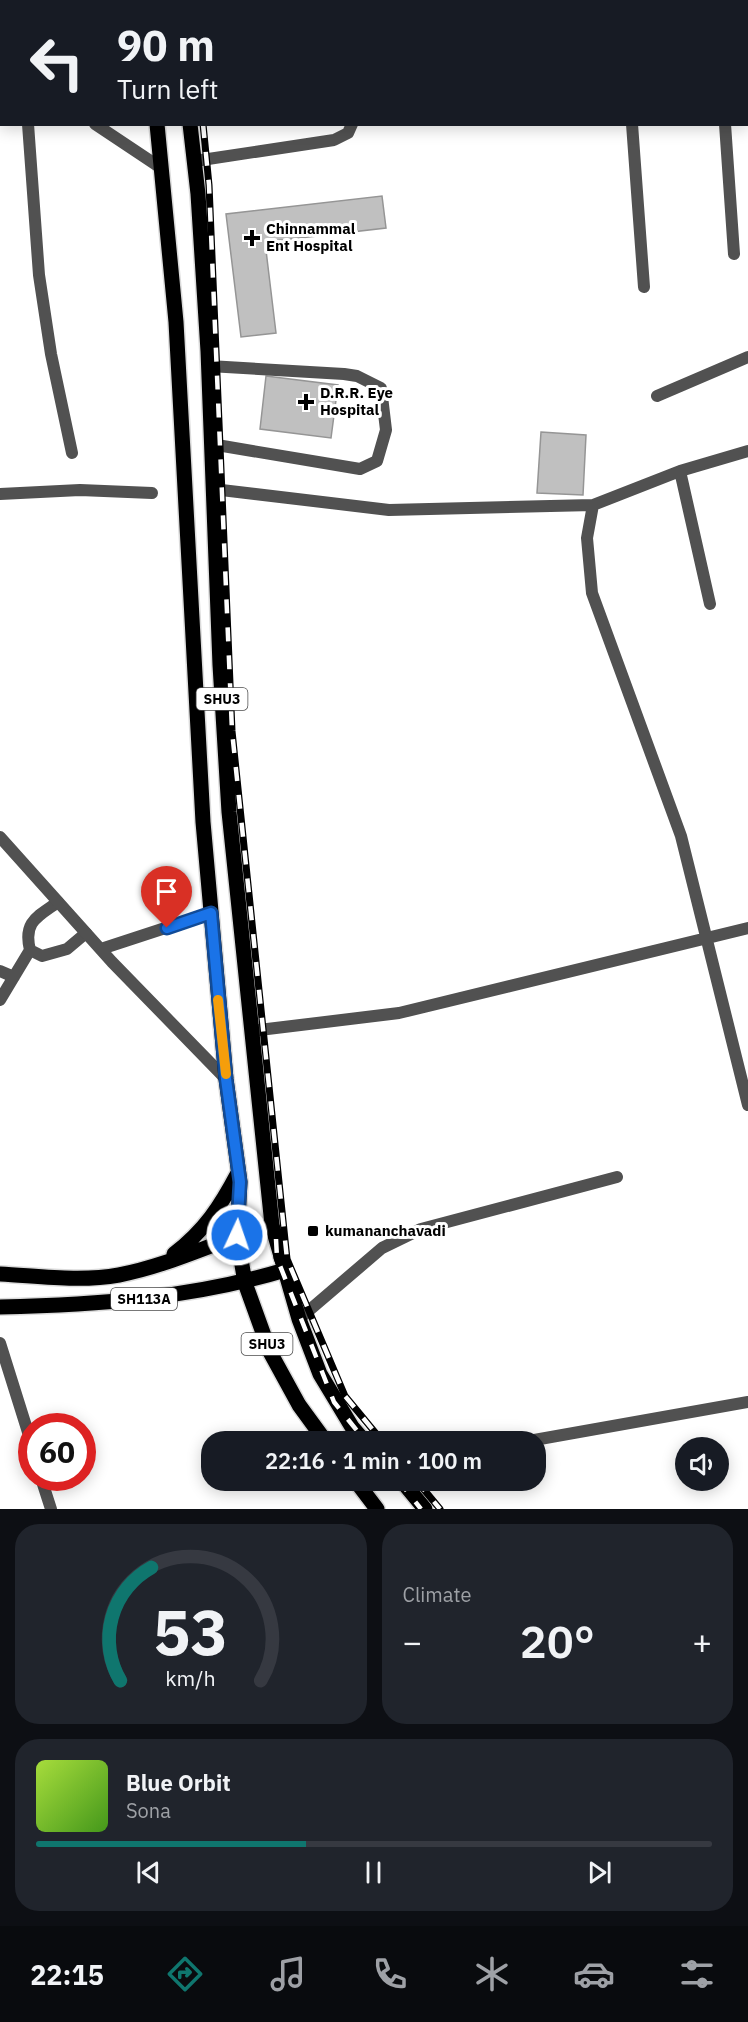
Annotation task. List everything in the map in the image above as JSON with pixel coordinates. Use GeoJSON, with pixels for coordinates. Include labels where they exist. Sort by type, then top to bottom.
{"type":"FeatureCollection","features":[{"type":"Feature","properties":{"kind":"main road","name":"SHU3"},"geometry":{"type":"LineString","coordinates":[[157,126],[176,322],[203,822],[226,1079],[239,1172],[237,1235],[245,1282],[270,1352],[299,1405],[318,1431]]}},
{"type":"Feature","properties":{"kind":"main road","name":"SHU3"},"geometry":{"type":"LineString","coordinates":[[190,126],[195,161],[209,366],[228,801],[272,1225],[299,1319],[320,1374],[355,1431]]}},
{"type":"Feature","properties":{"kind":"main road"},"geometry":{"type":"LineString","coordinates":[[163,1263],[199,1235],[219,1208],[239,1172]]}},
{"type":"Feature","properties":{"kind":"main road","name":"SH113A"},"geometry":{"type":"LineString","coordinates":[[0,1274],[64,1278],[118,1275],[163,1263],[237,1235],[272,1225]]}},
{"type":"Feature","properties":{"kind":"main road","name":"SH113A"},"geometry":{"type":"LineString","coordinates":[[0,1307],[122,1303],[245,1282],[285,1270]]}},
{"type":"Feature","properties":{"kind":"main road"},"geometry":{"type":"LineString","coordinates":[[363,1491],[377,1509]]}},
{"type":"Feature","properties":{"kind":"main road"},"geometry":{"type":"LineString","coordinates":[[409,1491],[425,1509]]}},
{"type":"Feature","properties":{"kind":"street"},"geometry":{"type":"LineString","coordinates":[[28,126],[39,275],[51,354],[72,453]]}},
{"type":"Feature","properties":{"kind":"street"},"geometry":{"type":"LineString","coordinates":[[98,126],[161,168]]}},
{"type":"Feature","properties":{"kind":"street"},"geometry":{"type":"LineString","coordinates":[[195,161],[334,140],[348,133],[351,126]]}},
{"type":"Feature","properties":{"kind":"street"},"geometry":{"type":"LineString","coordinates":[[632,126],[645,287]]}},
{"type":"Feature","properties":{"kind":"street"},"geometry":{"type":"LineString","coordinates":[[725,126],[734,254]]}},
{"type":"Feature","properties":{"kind":"street"},"geometry":{"type":"LineString","coordinates":[[657,396],[748,357]]}},
{"type":"Feature","properties":{"kind":"street"},"geometry":{"type":"LineString","coordinates":[[209,366],[357,376],[381,388],[386,430],[377,461],[360,469],[211,444]]}},
{"type":"Feature","properties":{"kind":"street"},"geometry":{"type":"LineString","coordinates":[[213,489],[389,510],[593,505],[680,471],[748,451]]}},
{"type":"Feature","properties":{"kind":"street"},"geometry":{"type":"LineString","coordinates":[[680,471],[710,604]]}},
{"type":"Feature","properties":{"kind":"street"},"geometry":{"type":"LineString","coordinates":[[0,494],[80,490],[152,493]]}},
{"type":"Feature","properties":{"kind":"street"},"geometry":{"type":"LineString","coordinates":[[593,505],[587,538],[592,593],[681,836],[748,1105]]}},
{"type":"Feature","properties":{"kind":"street"},"geometry":{"type":"LineString","coordinates":[[0,837],[101,950],[226,1079]]}},
{"type":"Feature","properties":{"kind":"street"},"geometry":{"type":"LineString","coordinates":[[0,1000],[30,950],[26,935],[30,924],[58,902]]}},
{"type":"Feature","properties":{"kind":"street"},"geometry":{"type":"LineString","coordinates":[[101,950],[211,913]]}},
{"type":"Feature","properties":{"kind":"street"},"geometry":{"type":"LineString","coordinates":[[251,1031],[399,1012],[748,928]]}},
{"type":"Feature","properties":{"kind":"street"},"geometry":{"type":"LineString","coordinates":[[30,950],[42,956],[67,949],[86,933]]}},
{"type":"Feature","properties":{"kind":"street"},"geometry":{"type":"LineString","coordinates":[[0,971],[14,977]]}},
{"type":"Feature","properties":{"kind":"street"},"geometry":{"type":"LineString","coordinates":[[299,1319],[382,1248],[421,1229],[617,1177]]}},
{"type":"Feature","properties":{"kind":"street"},"geometry":{"type":"LineString","coordinates":[[0,1343],[22,1413]]}},
{"type":"Feature","properties":{"kind":"street"},"geometry":{"type":"LineString","coordinates":[[546,1438],[748,1402]]}},
{"type":"Feature","properties":{"kind":"street"},"geometry":{"type":"LineString","coordinates":[[45,1491],[51,1509]]}},
{"type":"Feature","properties":{"kind":"building"},"geometry":{"type":"Polygon","coordinates":[[[382,196],[386,228],[265,242],[276,333],[241,337],[226,214],[382,196]]]}},
{"type":"Feature","properties":{"kind":"building"},"geometry":{"type":"Polygon","coordinates":[[[266,376],[338,385],[331,438],[260,429],[266,376]]]}},
{"type":"Feature","properties":{"kind":"building"},"geometry":{"type":"Polygon","coordinates":[[[541,432],[586,435],[583,495],[537,493],[541,432]]]}},
{"type":"Feature","properties":{"kind":"railway"},"geometry":{"type":"LineString","coordinates":[[203,126],[209,185],[232,731],[287,1259],[345,1396],[374,1431]]}},
{"type":"Feature","properties":{"kind":"railway"},"geometry":{"type":"LineString","coordinates":[[276,1239],[277,1258],[334,1402],[357,1431]]}},
{"type":"Feature","properties":{"kind":"railway"},"geometry":{"type":"LineString","coordinates":[[407,1491],[421,1509]]}},
{"type":"Feature","properties":{"kind":"railway"},"geometry":{"type":"LineString","coordinates":[[425,1491],[440,1509]]}},
{"type":"Feature","properties":{"kind":"slow traffic"},"geometry":{"type":"LineString","coordinates":[[218,1000],[226,1074]]}},
{"type":"Feature","properties":{"kind":"place","name":"Chinnammal Ent Hospital"},"geometry":{"type":"Point","coordinates":[252,238]}},
{"type":"Feature","properties":{"kind":"place","name":"D.R.R. Eye Hospital"},"geometry":{"type":"Point","coordinates":[306,402]}},
{"type":"Feature","properties":{"kind":"place","name":"kumananchavadi"},"geometry":{"type":"Point","coordinates":[313,1231]}},
{"type":"Feature","properties":{"kind":"route"},"geometry":{"type":"LineString","coordinates":[[167,928],[211,913],[226,1079],[240,1182],[237,1235]]}}]}
